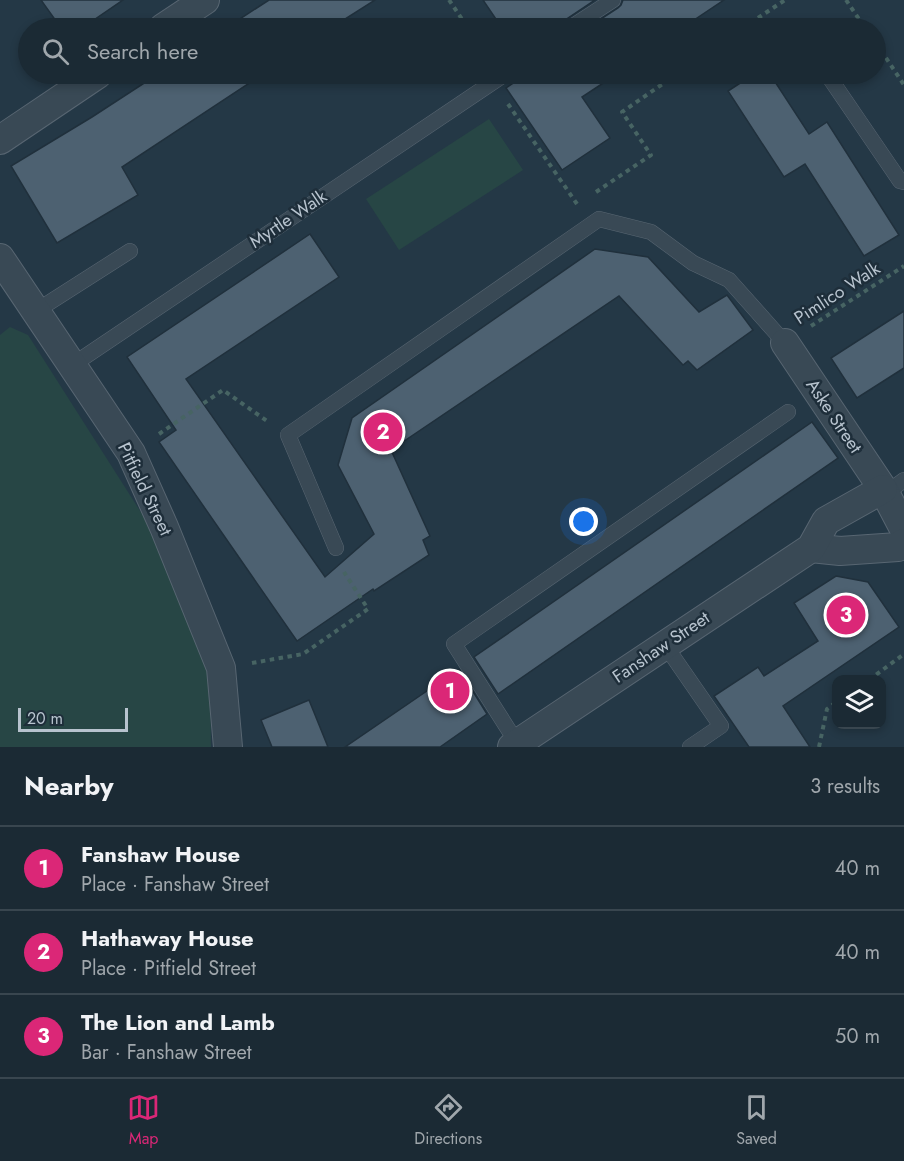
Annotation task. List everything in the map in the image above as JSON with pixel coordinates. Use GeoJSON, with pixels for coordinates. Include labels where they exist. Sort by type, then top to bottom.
{"type":"FeatureCollection","features":[{"type":"Feature","properties":{"kind":"street"},"geometry":{"type":"LineString","coordinates":[[178,18],[205,0]]}},
{"type":"Feature","properties":{"kind":"street"},"geometry":{"type":"LineString","coordinates":[[0,140],[83,84]]}},
{"type":"Feature","properties":{"kind":"street","name":"Pitfield Street"},"geometry":{"type":"LineString","coordinates":[[0,258],[131,453],[164,527],[221,668],[228,747]]}},
{"type":"Feature","properties":{"kind":"street","name":"Aske Street"},"geometry":{"type":"LineString","coordinates":[[785,343],[891,488]]}},
{"type":"Feature","properties":{"kind":"street"},"geometry":{"type":"LineString","coordinates":[[891,488],[904,529]]}},
{"type":"Feature","properties":{"kind":"street","name":"Fanshaw Street"},"geometry":{"type":"LineString","coordinates":[[514,745],[811,548],[826,521],[891,488]]}},
{"type":"Feature","properties":{"kind":"street"},"geometry":{"type":"LineString","coordinates":[[811,548],[840,551],[879,549],[898,547],[904,543]]}},
{"type":"Feature","properties":{"kind":"lane"},"geometry":{"type":"LineString","coordinates":[[585,18],[613,0]]}},
{"type":"Feature","properties":{"kind":"lane","name":"Myrtle Walk"},"geometry":{"type":"LineString","coordinates":[[71,366],[488,84]]}},
{"type":"Feature","properties":{"kind":"lane"},"geometry":{"type":"LineString","coordinates":[[834,84],[900,181],[904,182]]}},
{"type":"Feature","properties":{"kind":"lane"},"geometry":{"type":"LineString","coordinates":[[336,548],[288,435],[598,219],[651,232],[693,263],[729,280],[785,343]]}},
{"type":"Feature","properties":{"kind":"lane"},"geometry":{"type":"LineString","coordinates":[[36,311],[130,251]]}},
{"type":"Feature","properties":{"kind":"lane"},"geometry":{"type":"LineString","coordinates":[[514,745],[454,644],[789,412]]}},
{"type":"Feature","properties":{"kind":"lane"},"geometry":{"type":"LineString","coordinates":[[665,645],[721,726],[690,747]]}},
{"type":"Feature","properties":{"kind":"path"},"geometry":{"type":"LineString","coordinates":[[449,0],[461,18]]}},
{"type":"Feature","properties":{"kind":"path"},"geometry":{"type":"LineString","coordinates":[[758,18],[785,0]]}},
{"type":"Feature","properties":{"kind":"path"},"geometry":{"type":"LineString","coordinates":[[846,0],[858,18]]}},
{"type":"Feature","properties":{"kind":"path"},"geometry":{"type":"LineString","coordinates":[[886,58],[904,85]]}},
{"type":"Feature","properties":{"kind":"path"},"geometry":{"type":"LineString","coordinates":[[502,84],[591,224]]}},
{"type":"Feature","properties":{"kind":"path"},"geometry":{"type":"LineString","coordinates":[[578,204],[651,155],[622,112],[663,84]]}},
{"type":"Feature","properties":{"kind":"path","name":"Pimlico Walk"},"geometry":{"type":"LineString","coordinates":[[785,343],[904,266]]}},
{"type":"Feature","properties":{"kind":"path"},"geometry":{"type":"LineString","coordinates":[[131,453],[223,390],[288,435]]}},
{"type":"Feature","properties":{"kind":"path"},"geometry":{"type":"LineString","coordinates":[[221,668],[303,654],[368,609],[345,576],[336,548]]}},
{"type":"Feature","properties":{"kind":"path"},"geometry":{"type":"LineString","coordinates":[[876,675],[904,654]]}},
{"type":"Feature","properties":{"kind":"path"},"geometry":{"type":"LineString","coordinates":[[819,747],[827,709],[832,706]]}},
{"type":"Feature","properties":{"kind":"green space"},"geometry":{"type":"Polygon","coordinates":[[[489,119],[523,170],[399,250],[366,199],[489,119]]]}},
{"type":"Feature","properties":{"kind":"green space"},"geometry":{"type":"Polygon","coordinates":[[[10,327],[28,335],[149,525],[210,665],[211,747],[0,747],[0,335],[10,327]]]}},
{"type":"Feature","properties":{"kind":"building"},"geometry":{"type":"Polygon","coordinates":[[[41,0],[123,0],[97,18],[54,18],[41,0]]]}},
{"type":"Feature","properties":{"kind":"building"},"geometry":{"type":"Polygon","coordinates":[[[269,0],[375,0],[347,18],[241,18],[269,0]]]}},
{"type":"Feature","properties":{"kind":"building"},"geometry":{"type":"Polygon","coordinates":[[[483,0],[595,0],[568,18],[495,18],[483,0]]]}},
{"type":"Feature","properties":{"kind":"building"},"geometry":{"type":"Polygon","coordinates":[[[623,0],[724,0],[697,18],[602,18],[621,5],[623,0]]]}},
{"type":"Feature","properties":{"kind":"building"},"geometry":{"type":"Polygon","coordinates":[[[143,84],[248,84],[122,167],[138,195],[57,243],[11,166],[143,84]]]}},
{"type":"Feature","properties":{"kind":"building"},"geometry":{"type":"Polygon","coordinates":[[[512,84],[602,84],[582,97],[610,138],[562,170],[506,88],[512,84]]]}},
{"type":"Feature","properties":{"kind":"building"},"geometry":{"type":"Polygon","coordinates":[[[739,84],[776,84],[809,134],[827,122],[899,235],[864,256],[805,164],[784,177],[728,91],[739,84]]]}},
{"type":"Feature","properties":{"kind":"building"},"geometry":{"type":"Polygon","coordinates":[[[310,234],[339,277],[186,379],[325,577],[374,534],[338,465],[352,418],[595,249],[648,257],[699,312],[727,295],[753,330],[697,370],[688,361],[683,365],[619,296],[391,450],[430,536],[423,540],[429,555],[374,591],[373,589],[297,641],[159,442],[176,430],[127,357],[310,234]]]}},
{"type":"Feature","properties":{"kind":"building"},"geometry":{"type":"Polygon","coordinates":[[[904,311],[904,368],[857,398],[831,358],[904,311]]]}},
{"type":"Feature","properties":{"kind":"building"},"geometry":{"type":"Polygon","coordinates":[[[812,422],[838,458],[498,694],[474,657],[812,422]]]}},
{"type":"Feature","properties":{"kind":"building"},"geometry":{"type":"Polygon","coordinates":[[[836,576],[868,582],[899,627],[783,706],[810,747],[749,747],[714,696],[758,667],[764,676],[818,641],[794,603],[836,576]]]}},
{"type":"Feature","properties":{"kind":"building"},"geometry":{"type":"Polygon","coordinates":[[[459,669],[487,714],[440,747],[345,747],[459,669]]]}},
{"type":"Feature","properties":{"kind":"building"},"geometry":{"type":"Polygon","coordinates":[[[309,700],[328,747],[272,747],[261,720],[309,700]]]}},
{"type":"Feature","properties":{"kind":"place","name":"Hathaway House"},"geometry":{"type":"Point","coordinates":[383,432]}},
{"type":"Feature","properties":{"kind":"place","name":"The Lion and Lamb"},"geometry":{"type":"Point","coordinates":[846,615]}},
{"type":"Feature","properties":{"kind":"place","name":"Fanshaw House"},"geometry":{"type":"Point","coordinates":[450,691]}}]}
